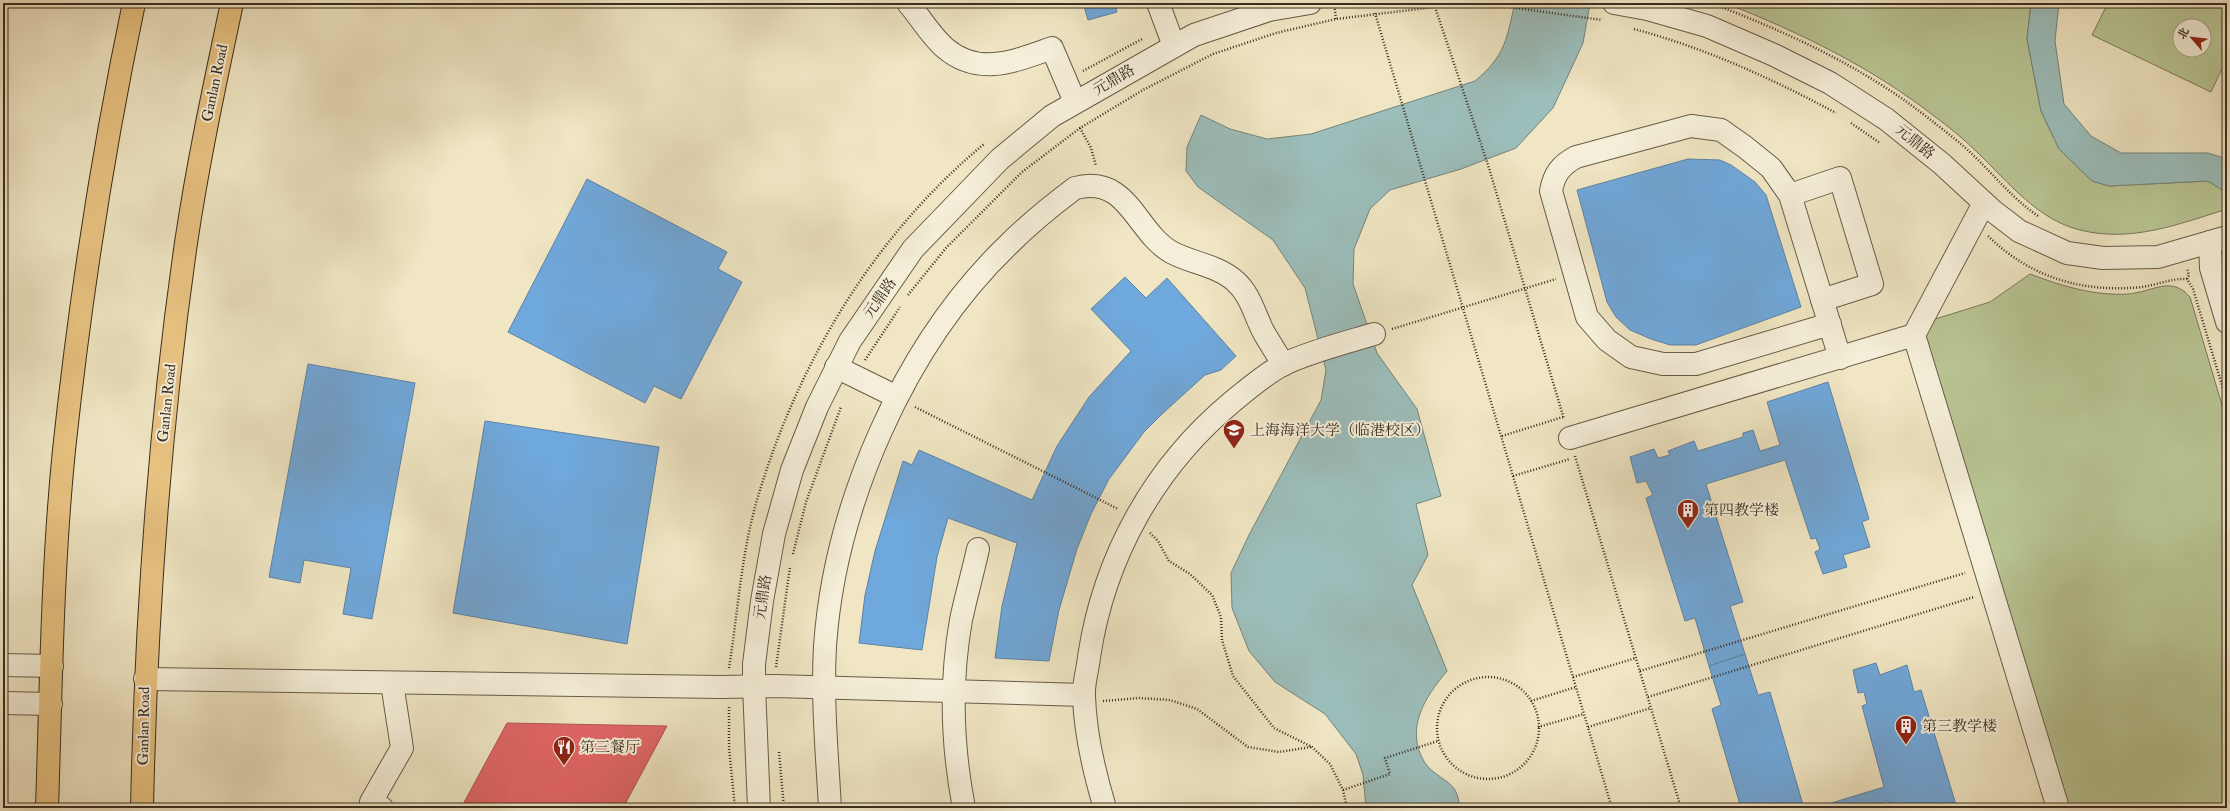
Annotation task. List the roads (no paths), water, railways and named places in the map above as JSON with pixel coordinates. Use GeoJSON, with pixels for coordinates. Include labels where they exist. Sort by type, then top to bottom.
{"type":"FeatureCollection","features":[{"type":"Feature","properties":{"kind":"main road"},"geometry":{"type":"LineString","coordinates":[[47,808],[52,666],[64,451],[89,258],[114,98],[134,3]]}},
{"type":"Feature","properties":{"kind":"main road","name":"Ganlan Road"},"geometry":{"type":"LineString","coordinates":[[142,808],[145,679],[164,432],[186,244],[208,111],[232,3]]}},
{"type":"Feature","properties":{"kind":"street"},"geometry":{"type":"LineString","coordinates":[[908,3],[945,48],[964,60],[984,66],[1009,63],[1052,48],[1075,102]]}},
{"type":"Feature","properties":{"kind":"street"},"geometry":{"type":"LineString","coordinates":[[1158,3],[1174,46]]}},
{"type":"Feature","properties":{"kind":"street","name":"元鼎路"},"geometry":{"type":"LineString","coordinates":[[759,808],[754,686],[762,601],[774,534],[792,470],[817,407],[850,341],[914,249],[1000,159],[1052,116],[1194,35],[1269,7],[1310,3]]}},
{"type":"Feature","properties":{"kind":"street","name":"元鼎路"},"geometry":{"type":"LineString","coordinates":[[1614,3],[1648,9],[1708,26],[1774,55],[1830,83],[1886,119],[1942,164],[1984,203],[2019,231],[2067,254],[2103,258],[2158,257],[2218,240],[2211,268],[2227,322]]}},
{"type":"Feature","properties":{"kind":"street"},"geometry":{"type":"LineString","coordinates":[[1830,324],[1696,364],[1663,364],[1631,357],[1607,340],[1587,316],[1551,191],[1554,177],[1564,163],[1576,157],[1691,126],[1721,130],[1771,168],[1790,195],[1830,324],[1840,358]]}},
{"type":"Feature","properties":{"kind":"street"},"geometry":{"type":"LineString","coordinates":[[1790,195],[1840,178],[1872,284],[1822,300]]}},
{"type":"Feature","properties":{"kind":"street"},"geometry":{"type":"LineString","coordinates":[[830,808],[824,687],[825,646],[835,572],[848,518],[868,461],[897,397],[935,334],[972,284],[1007,246],[1074,188],[1087,185],[1102,186],[1120,196],[1157,241],[1172,252],[1212,268],[1234,280],[1248,296],[1263,330],[1283,365]]}},
{"type":"Feature","properties":{"kind":"street"},"geometry":{"type":"LineString","coordinates":[[1572,448],[1840,358],[1914,335],[1984,203]]}},
{"type":"Feature","properties":{"kind":"street"},"geometry":{"type":"LineString","coordinates":[[1105,808],[1088,731],[1084,695],[1092,640],[1105,587],[1128,531],[1152,489],[1183,451],[1214,418],[1256,382],[1283,365],[1314,352],[1374,334]]}},
{"type":"Feature","properties":{"kind":"street"},"geometry":{"type":"LineString","coordinates":[[1914,335],[2058,808]]}},
{"type":"Feature","properties":{"kind":"street"},"geometry":{"type":"LineString","coordinates":[[836,367],[897,397]]}},
{"type":"Feature","properties":{"kind":"street"},"geometry":{"type":"LineString","coordinates":[[964,808],[956,765],[953,691],[961,620],[978,549]]}},
{"type":"Feature","properties":{"kind":"street"},"geometry":{"type":"LineString","coordinates":[[3,665],[52,666]]}},
{"type":"Feature","properties":{"kind":"street"},"geometry":{"type":"LineString","coordinates":[[145,679],[728,687],[775,686],[1084,695]]}},
{"type":"Feature","properties":{"kind":"street"},"geometry":{"type":"LineString","coordinates":[[382,808],[371,802],[402,748],[392,683]]}},
{"type":"Feature","properties":{"kind":"street"},"geometry":{"type":"LineString","coordinates":[[3,703],[51,704]]}},
{"type":"Feature","properties":{"kind":"water"},"geometry":{"type":"Polygon","coordinates":[[[1515,3],[1590,3],[1583,43],[1553,108],[1516,148],[1461,169],[1390,190],[1370,209],[1354,249],[1353,284],[1377,353],[1417,409],[1441,496],[1416,504],[1428,555],[1412,585],[1447,671],[1431,692],[1425,703],[1420,714],[1416,738],[1419,750],[1425,763],[1452,786],[1457,794],[1460,808],[1366,808],[1363,775],[1356,754],[1325,714],[1275,682],[1249,651],[1232,608],[1231,573],[1249,535],[1321,400],[1326,370],[1305,288],[1273,240],[1198,187],[1186,171],[1187,147],[1201,115],[1230,129],[1267,139],[1311,134],[1475,81],[1485,72],[1499,55],[1507,37],[1515,3]]]}},
{"type":"Feature","properties":{"kind":"water"},"geometry":{"type":"Polygon","coordinates":[[[2031,3],[2059,3],[2055,41],[2064,104],[2091,136],[2121,153],[2208,153],[2227,159],[2227,199],[2224,191],[2208,181],[2109,186],[2092,181],[2059,149],[2041,111],[2027,39],[2031,3]]]}},
{"type":"Feature","properties":{"kind":"place","name":"上海海洋大学（临港校区）"},"geometry":{"type":"Point","coordinates":[1234,450]}},
{"type":"Feature","properties":{"kind":"place","name":"第四教学楼"},"geometry":{"type":"Point","coordinates":[1688,530]}},
{"type":"Feature","properties":{"kind":"place","name":"第三教学楼"},"geometry":{"type":"Point","coordinates":[1906,746]}},
{"type":"Feature","properties":{"kind":"place","name":"第三餐厅"},"geometry":{"type":"Point","coordinates":[564,766]}}]}
